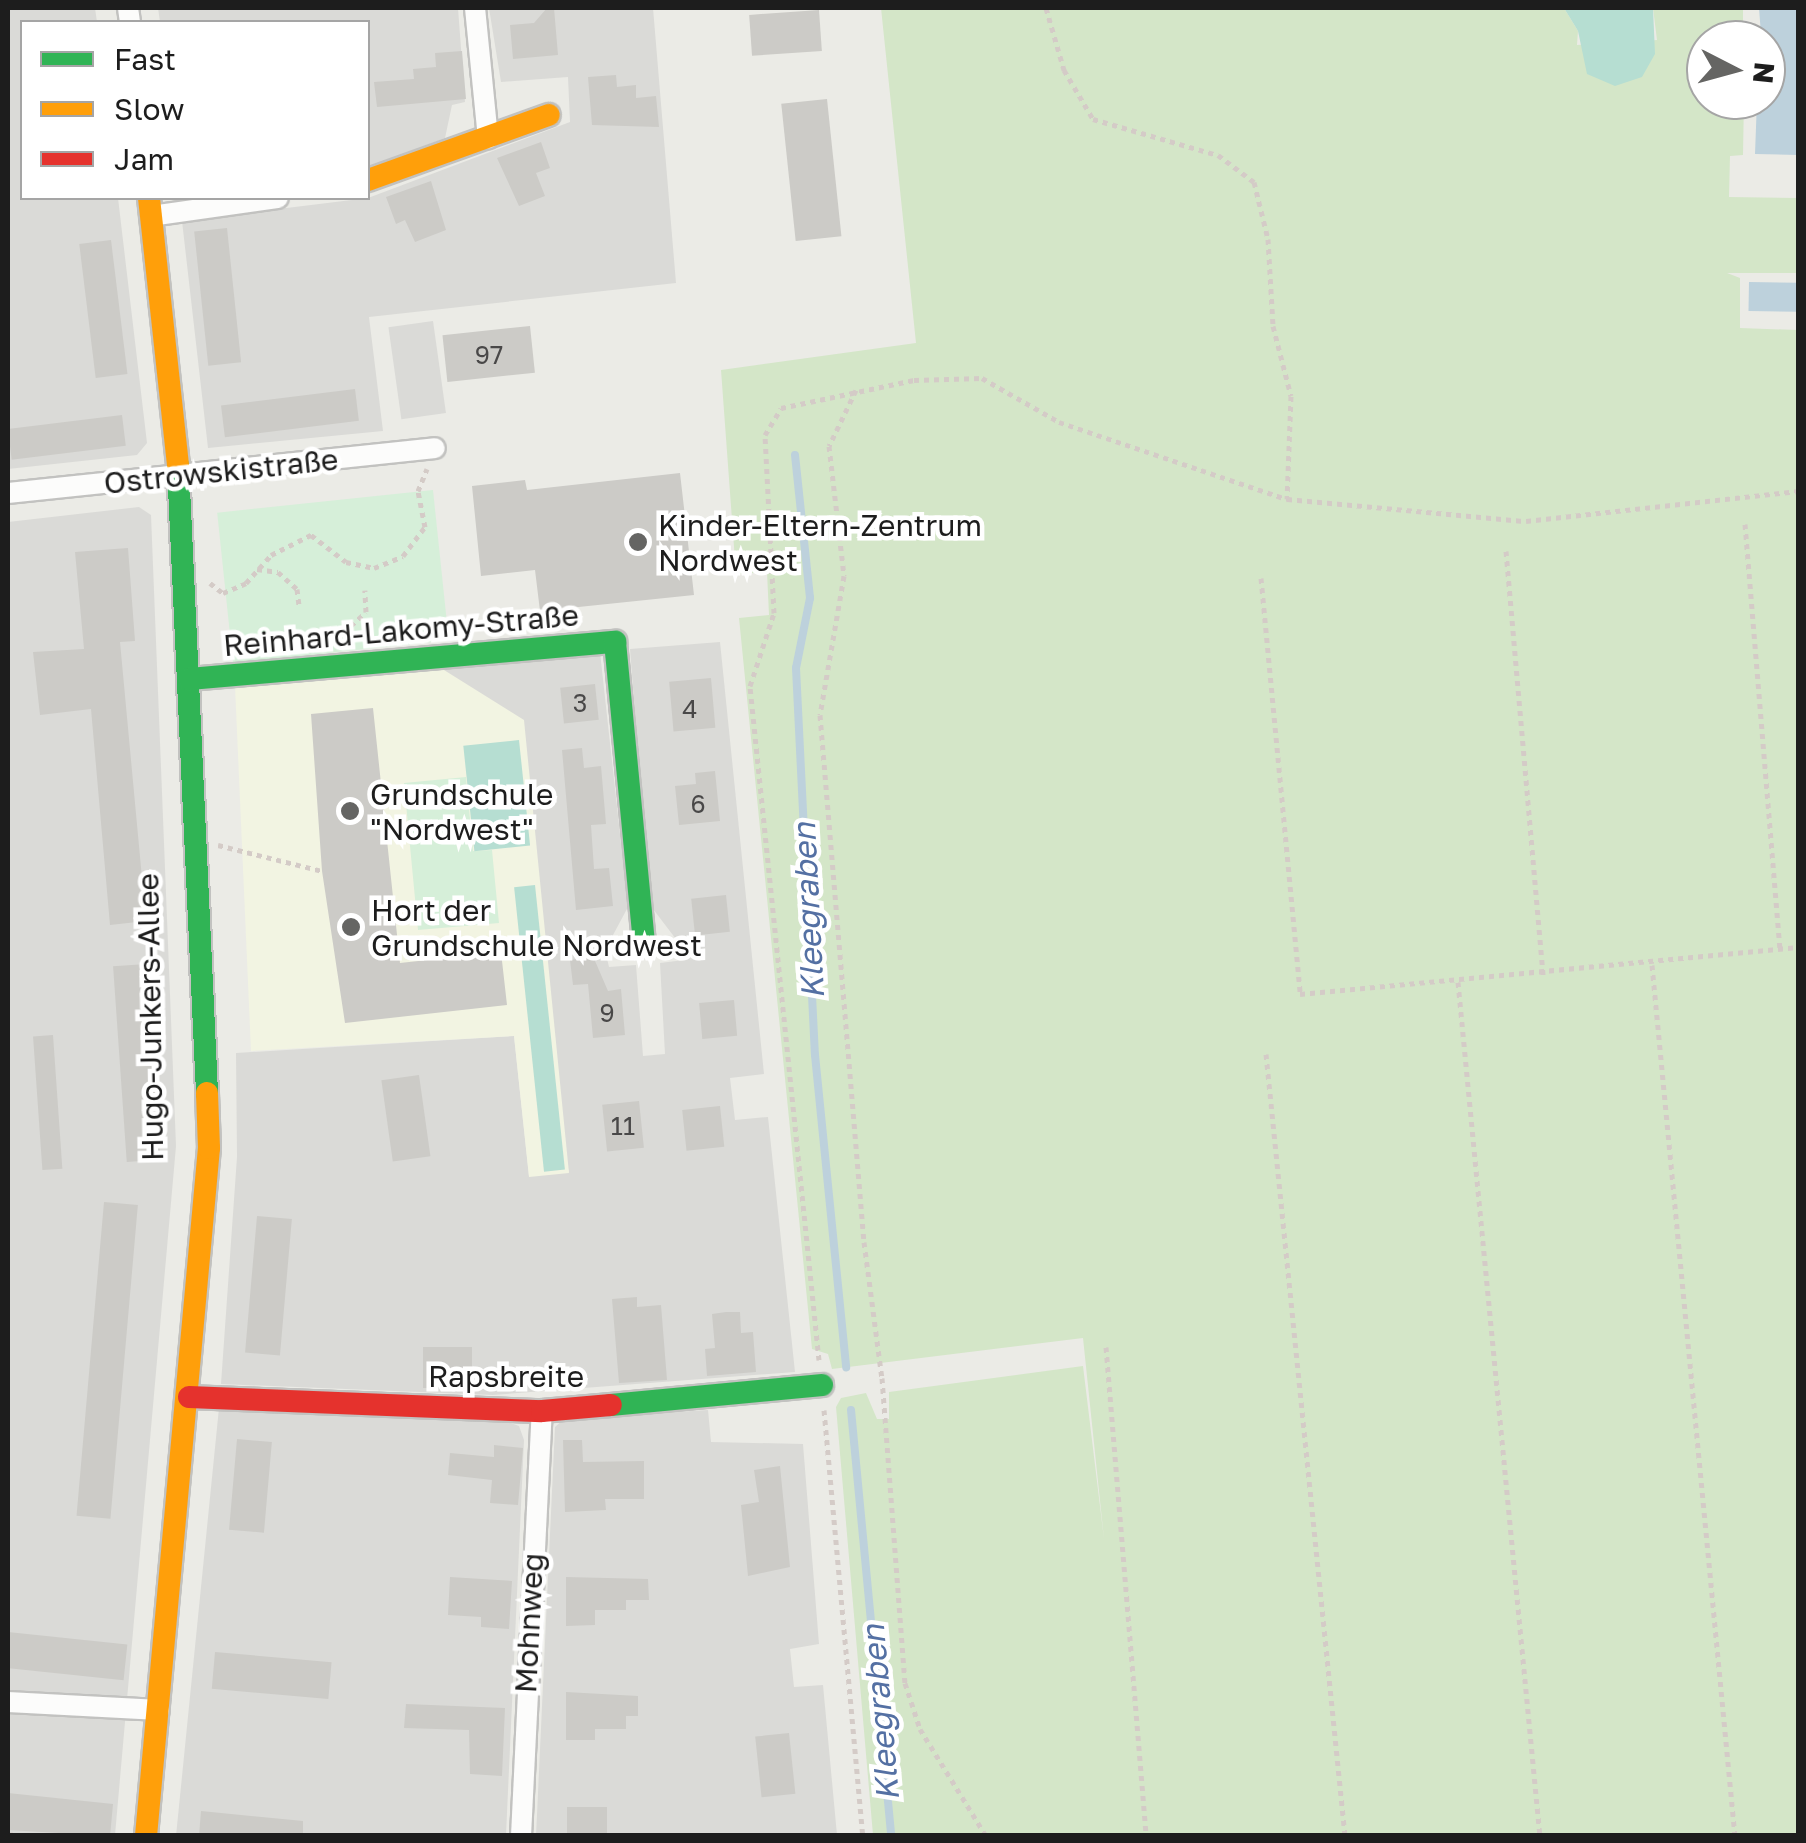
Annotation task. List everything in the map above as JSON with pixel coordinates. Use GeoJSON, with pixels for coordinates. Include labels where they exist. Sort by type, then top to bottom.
{"type":"FeatureCollection","features":[{"type":"Feature","properties":{"kind":"street"},"geometry":{"type":"LineString","coordinates":[[476,8],[488,138]]}},
{"type":"Feature","properties":{"kind":"street"},"geometry":{"type":"LineString","coordinates":[[370,179],[549,115]]}},
{"type":"Feature","properties":{"kind":"street"},"geometry":{"type":"LineString","coordinates":[[150,207],[250,200]]}},
{"type":"Feature","properties":{"kind":"street","name":"Hugo-Junkers-Allee"},"geometry":{"type":"LineString","coordinates":[[146,1836],[209,1148],[179,476],[150,207]]}},
{"type":"Feature","properties":{"kind":"street","name":"Ostrowskistraße"},"geometry":{"type":"LineString","coordinates":[[8,492],[435,448]]}},
{"type":"Feature","properties":{"kind":"street","name":"Reinhard-Lakomy-Straße"},"geometry":{"type":"LineString","coordinates":[[188,678],[615,642],[644,943]]}},
{"type":"Feature","properties":{"kind":"street","name":"Rapsbreite"},"geometry":{"type":"LineString","coordinates":[[189,1397],[542,1412],[822,1385]]}},
{"type":"Feature","properties":{"kind":"street","name":"Mohnweg"},"geometry":{"type":"LineString","coordinates":[[521,1836],[542,1412]]}},
{"type":"Feature","properties":{"kind":"street"},"geometry":{"type":"LineString","coordinates":[[8,1702],[159,1710]]}},
{"type":"Feature","properties":{"kind":"path"},"geometry":{"type":"LineString","coordinates":[[1046,8],[1064,70],[1094,119],[1218,156],[1254,182],[1268,238],[1273,326],[1290,396],[1288,498]]}},
{"type":"Feature","properties":{"kind":"path"},"geometry":{"type":"LineString","coordinates":[[863,1836],[822,1385],[750,686],[774,613],[764,435],[781,408],[856,390],[982,378],[1059,422],[1288,498],[1526,521],[1798,491]]}},
{"type":"Feature","properties":{"kind":"path"},"geometry":{"type":"LineString","coordinates":[[856,390],[829,446],[844,576],[820,715],[864,1242],[882,1378],[904,1683],[920,1729],[986,1836]]}},
{"type":"Feature","properties":{"kind":"path"},"geometry":{"type":"LineString","coordinates":[[205,580],[222,592],[246,583],[257,569],[312,535],[346,562],[374,568],[403,556],[425,528],[418,492],[435,448]]}},
{"type":"Feature","properties":{"kind":"path"},"geometry":{"type":"LineString","coordinates":[[1746,524],[1780,949]]}},
{"type":"Feature","properties":{"kind":"path"},"geometry":{"type":"LineString","coordinates":[[1506,551],[1543,975]]}},
{"type":"Feature","properties":{"kind":"path"},"geometry":{"type":"LineString","coordinates":[[257,569],[278,572],[297,589],[299,604]]}},
{"type":"Feature","properties":{"kind":"path"},"geometry":{"type":"LineString","coordinates":[[1261,578],[1300,994],[1543,975],[1798,947]]}},
{"type":"Feature","properties":{"kind":"path"},"geometry":{"type":"LineString","coordinates":[[320,665],[320,653],[366,612],[365,590]]}},
{"type":"Feature","properties":{"kind":"path"},"geometry":{"type":"LineString","coordinates":[[218,845],[322,870]]}},
{"type":"Feature","properties":{"kind":"path"},"geometry":{"type":"LineString","coordinates":[[1652,964],[1735,1836]]}},
{"type":"Feature","properties":{"kind":"path"},"geometry":{"type":"LineString","coordinates":[[1458,982],[1540,1836]]}},
{"type":"Feature","properties":{"kind":"path"},"geometry":{"type":"LineString","coordinates":[[1266,1054],[1345,1836]]}},
{"type":"Feature","properties":{"kind":"path"},"geometry":{"type":"LineString","coordinates":[[1106,1347],[1146,1836]]}},
{"type":"Feature","properties":{"kind":"path"},"geometry":{"type":"LineString","coordinates":[[8,1834],[26,1836]]}},
{"type":"Feature","properties":{"kind":"shaded area"},"geometry":{"type":"Polygon","coordinates":[[[8,8],[95,8],[97,20],[20,20],[20,200],[118,200],[147,443],[137,455],[8,469],[8,8]]]}},
{"type":"Feature","properties":{"kind":"shaded area"},"geometry":{"type":"Polygon","coordinates":[[[158,8],[458,8],[465,102],[452,105],[445,138],[370,167],[370,20],[160,20],[158,8]]]}},
{"type":"Feature","properties":{"kind":"shaded area"},"geometry":{"type":"Polygon","coordinates":[[[489,8],[653,8],[676,283],[369,317],[383,431],[208,448],[182,221],[370,200],[570,122],[568,77],[501,82],[489,8]]]}},
{"type":"Feature","properties":{"kind":"shaded area"},"geometry":{"type":"Polygon","coordinates":[[[433,321],[446,413],[401,419],[388,327],[433,321]]]}},
{"type":"Feature","properties":{"kind":"shaded area"},"geometry":{"type":"Polygon","coordinates":[[[433,490],[449,640],[233,663],[217,513],[433,490]]]}},
{"type":"Feature","properties":{"kind":"shaded area"},"geometry":{"type":"Polygon","coordinates":[[[139,507],[151,515],[176,1146],[115,1835],[8,1835],[8,522],[139,507]]]}},
{"type":"Feature","properties":{"kind":"shaded area"},"geometry":{"type":"Polygon","coordinates":[[[720,642],[764,1074],[730,1078],[735,1120],[768,1117],[795,1372],[493,1395],[221,1384],[237,1157],[236,1053],[514,1036],[529,1176],[569,1172],[436,665],[600,652],[628,907],[605,950],[609,967],[636,965],[643,1056],[665,1054],[660,963],[684,960],[682,947],[650,905],[630,649],[720,642]]]}},
{"type":"Feature","properties":{"kind":"shaded area"},"geometry":{"type":"Polygon","coordinates":[[[436,665],[524,720],[569,1173],[529,1177],[514,1036],[251,1051],[235,686],[436,665]]]}},
{"type":"Feature","properties":{"kind":"shaded area"},"geometry":{"type":"Polygon","coordinates":[[[466,777],[473,851],[492,850],[499,923],[418,930],[404,783],[466,777]]]}},
{"type":"Feature","properties":{"kind":"shaded area"},"geometry":{"type":"Polygon","coordinates":[[[219,1408],[503,1420],[519,1426],[524,1440],[506,1835],[176,1836],[219,1408]]]}},
{"type":"Feature","properties":{"kind":"shaded area"},"geometry":{"type":"Polygon","coordinates":[[[708,1410],[711,1442],[803,1444],[819,1644],[790,1649],[794,1687],[823,1685],[837,1835],[536,1836],[555,1427],[564,1419],[708,1410]]]}},
{"type":"Feature","properties":{"kind":"green space"},"geometry":{"type":"Polygon","coordinates":[[[881,8],[1564,8],[1578,31],[1577,45],[1657,40],[1653,8],[1743,8],[1743,20],[1686,20],[1686,120],[1744,120],[1743,155],[1730,156],[1729,197],[1798,198],[1798,273],[1727,273],[1740,278],[1740,328],[1798,330],[1798,1835],[873,1835],[836,1407],[841,1398],[866,1393],[877,1419],[889,1419],[889,1392],[1083,1366],[1104,1539],[1083,1338],[832,1369],[828,1354],[812,1349],[739,618],[769,615],[767,572],[736,574],[721,370],[916,343],[881,8]]]}},
{"type":"Feature","properties":{"kind":"green space"},"geometry":{"type":"Polygon","coordinates":[[[1564,8],[1653,8],[1655,54],[1642,77],[1615,86],[1587,74],[1578,31],[1564,8]]]}},
{"type":"Feature","properties":{"kind":"green space"},"geometry":{"type":"Polygon","coordinates":[[[519,740],[530,845],[474,851],[463,746],[519,740]]]}},
{"type":"Feature","properties":{"kind":"green space"},"geometry":{"type":"Polygon","coordinates":[[[535,885],[565,1169],[544,1172],[514,887],[535,885]]]}},
{"type":"Feature","properties":{"kind":"water"},"geometry":{"type":"Polygon","coordinates":[[[1759,8],[1798,8],[1798,155],[1755,154],[1756,120],[1786,120],[1786,20],[1760,20],[1759,8]]]}},
{"type":"Feature","properties":{"kind":"water"},"geometry":{"type":"Polygon","coordinates":[[[1749,282],[1798,283],[1797,312],[1748,311],[1749,282]]]}},
{"type":"Feature","properties":{"kind":"building"},"geometry":{"type":"Polygon","coordinates":[[[547,8],[554,8],[558,55],[513,59],[510,25],[534,23],[547,8]]]}},
{"type":"Feature","properties":{"kind":"building"},"geometry":{"type":"Polygon","coordinates":[[[819,10],[822,51],[752,56],[749,15],[819,10]]]}},
{"type":"Feature","properties":{"kind":"building"},"geometry":{"type":"Polygon","coordinates":[[[462,51],[466,99],[377,107],[374,82],[414,79],[413,69],[436,67],[435,53],[462,51]]]}},
{"type":"Feature","properties":{"kind":"building"},"geometry":{"type":"Polygon","coordinates":[[[616,75],[617,87],[636,85],[636,98],[656,96],[659,127],[592,125],[588,77],[616,75]]]}},
{"type":"Feature","properties":{"kind":"building"},"geometry":{"type":"Polygon","coordinates":[[[827,99],[841,236],[796,241],[781,104],[827,99]]]}},
{"type":"Feature","properties":{"kind":"building"},"geometry":{"type":"Polygon","coordinates":[[[541,142],[550,168],[536,173],[545,196],[519,206],[497,158],[541,142]]]}},
{"type":"Feature","properties":{"kind":"building"},"geometry":{"type":"Polygon","coordinates":[[[431,181],[446,230],[415,242],[405,220],[396,224],[386,197],[431,181]]]}},
{"type":"Feature","properties":{"kind":"building"},"geometry":{"type":"Polygon","coordinates":[[[227,228],[241,362],[208,366],[194,231],[227,228]]]}},
{"type":"Feature","properties":{"kind":"building"},"geometry":{"type":"Polygon","coordinates":[[[111,240],[127,374],[96,378],[79,244],[111,240]]]}},
{"type":"Feature","properties":{"kind":"building"},"geometry":{"type":"Polygon","coordinates":[[[530,326],[535,373],[447,382],[442,335],[530,326]]]}},
{"type":"Feature","properties":{"kind":"building"},"geometry":{"type":"Polygon","coordinates":[[[355,389],[359,421],[225,437],[221,405],[355,389]]]}},
{"type":"Feature","properties":{"kind":"building"},"geometry":{"type":"Polygon","coordinates":[[[122,415],[126,446],[12,460],[8,429],[122,415]]]}},
{"type":"Feature","properties":{"kind":"building","name":"Kinder-Eltern-Zentrum Nordwest"},"geometry":{"type":"Polygon","coordinates":[[[680,473],[694,595],[540,611],[535,570],[481,576],[472,486],[525,480],[527,490],[680,473]]]}},
{"type":"Feature","properties":{"kind":"building"},"geometry":{"type":"Polygon","coordinates":[[[128,548],[135,641],[120,642],[146,921],[110,925],[91,709],[40,715],[33,652],[84,649],[75,552],[128,548]]]}},
{"type":"Feature","properties":{"kind":"building"},"geometry":{"type":"Polygon","coordinates":[[[711,678],[715,728],[674,731],[669,682],[711,678]]]}},
{"type":"Feature","properties":{"kind":"building"},"geometry":{"type":"Polygon","coordinates":[[[595,684],[599,720],[564,723],[560,688],[595,684]]]}},
{"type":"Feature","properties":{"kind":"building","name":"Grundschule \"Nordwest\""},"geometry":{"type":"Polygon","coordinates":[[[373,708],[400,963],[501,952],[507,1005],[345,1023],[322,871],[311,714],[373,708]]]}},
{"type":"Feature","properties":{"kind":"building"},"geometry":{"type":"Polygon","coordinates":[[[582,748],[584,768],[601,766],[606,824],[591,825],[594,869],[609,868],[613,906],[576,910],[562,750],[582,748]]]}},
{"type":"Feature","properties":{"kind":"building"},"geometry":{"type":"Polygon","coordinates":[[[715,771],[720,821],[679,825],[675,786],[696,784],[695,773],[715,771]]]}},
{"type":"Feature","properties":{"kind":"building"},"geometry":{"type":"Polygon","coordinates":[[[726,895],[730,932],[695,935],[691,899],[726,895]]]}},
{"type":"Feature","properties":{"kind":"building"},"geometry":{"type":"Polygon","coordinates":[[[589,947],[608,991],[621,989],[625,1035],[593,1038],[588,984],[573,985],[570,960],[586,958],[589,947]]]}},
{"type":"Feature","properties":{"kind":"building"},"geometry":{"type":"Polygon","coordinates":[[[147,964],[161,1160],[127,1162],[113,966],[147,964]]]}},
{"type":"Feature","properties":{"kind":"building"},"geometry":{"type":"Polygon","coordinates":[[[734,1000],[737,1036],[702,1039],[699,1003],[734,1000]]]}},
{"type":"Feature","properties":{"kind":"building"},"geometry":{"type":"Polygon","coordinates":[[[53,1035],[62,1169],[42,1170],[33,1036],[53,1035]]]}},
{"type":"Feature","properties":{"kind":"building"},"geometry":{"type":"Polygon","coordinates":[[[419,1075],[430,1156],[393,1161],[381,1080],[419,1075]]]}},
{"type":"Feature","properties":{"kind":"building"},"geometry":{"type":"Polygon","coordinates":[[[639,1101],[644,1148],[607,1152],[602,1105],[639,1101]]]}},
{"type":"Feature","properties":{"kind":"building"},"geometry":{"type":"Polygon","coordinates":[[[720,1106],[724,1147],[686,1151],[682,1110],[720,1106]]]}},
{"type":"Feature","properties":{"kind":"building"},"geometry":{"type":"Polygon","coordinates":[[[104,1202],[138,1205],[110,1519],[77,1516],[104,1202]]]}},
{"type":"Feature","properties":{"kind":"building"},"geometry":{"type":"Polygon","coordinates":[[[257,1216],[292,1219],[280,1356],[245,1352],[257,1216]]]}},
{"type":"Feature","properties":{"kind":"building"},"geometry":{"type":"Polygon","coordinates":[[[637,1297],[637,1307],[661,1305],[667,1380],[619,1383],[612,1299],[637,1297]]]}},
{"type":"Feature","properties":{"kind":"building"},"geometry":{"type":"Polygon","coordinates":[[[740,1312],[741,1333],[753,1332],[756,1372],[707,1376],[705,1349],[715,1348],[712,1314],[740,1312]]]}},
{"type":"Feature","properties":{"kind":"building"},"geometry":{"type":"Polygon","coordinates":[[[423,1347],[472,1347],[472,1388],[423,1388],[423,1347]]]}},
{"type":"Feature","properties":{"kind":"building"},"geometry":{"type":"Polygon","coordinates":[[[237,1439],[272,1442],[264,1533],[229,1530],[237,1439]]]}},
{"type":"Feature","properties":{"kind":"building"},"geometry":{"type":"Polygon","coordinates":[[[563,1440],[582,1440],[583,1462],[644,1461],[644,1499],[605,1499],[606,1510],[565,1512],[563,1440]]]}},
{"type":"Feature","properties":{"kind":"building"},"geometry":{"type":"Polygon","coordinates":[[[494,1445],[523,1448],[518,1505],[490,1503],[492,1480],[448,1475],[450,1453],[494,1457],[494,1445]]]}},
{"type":"Feature","properties":{"kind":"building"},"geometry":{"type":"Polygon","coordinates":[[[780,1466],[790,1567],[748,1576],[741,1505],[759,1502],[754,1470],[780,1466]]]}},
{"type":"Feature","properties":{"kind":"building"},"geometry":{"type":"Polygon","coordinates":[[[450,1577],[512,1581],[509,1629],[481,1627],[481,1617],[448,1615],[450,1577]]]}},
{"type":"Feature","properties":{"kind":"building"},"geometry":{"type":"Polygon","coordinates":[[[566,1577],[648,1579],[649,1600],[626,1600],[626,1610],[595,1610],[595,1625],[566,1626],[566,1577]]]}},
{"type":"Feature","properties":{"kind":"building"},"geometry":{"type":"Polygon","coordinates":[[[8,1632],[127,1645],[124,1680],[8,1668],[8,1632]]]}},
{"type":"Feature","properties":{"kind":"building"},"geometry":{"type":"Polygon","coordinates":[[[215,1652],[332,1662],[328,1699],[212,1689],[215,1652]]]}},
{"type":"Feature","properties":{"kind":"building"},"geometry":{"type":"Polygon","coordinates":[[[566,1692],[638,1696],[638,1716],[626,1716],[626,1729],[595,1729],[595,1740],[566,1740],[566,1692]]]}},
{"type":"Feature","properties":{"kind":"building"},"geometry":{"type":"Polygon","coordinates":[[[406,1704],[505,1708],[502,1776],[470,1774],[469,1730],[404,1728],[406,1704]]]}},
{"type":"Feature","properties":{"kind":"building"},"geometry":{"type":"Polygon","coordinates":[[[789,1733],[795,1794],[762,1797],[755,1737],[789,1733]]]}},
{"type":"Feature","properties":{"kind":"building"},"geometry":{"type":"Polygon","coordinates":[[[8,1793],[113,1804],[110,1836],[8,1830],[8,1793]]]}},
{"type":"Feature","properties":{"kind":"building"},"geometry":{"type":"Polygon","coordinates":[[[567,1807],[607,1807],[607,1836],[567,1836],[567,1807]]]}},
{"type":"Feature","properties":{"kind":"building"},"geometry":{"type":"Polygon","coordinates":[[[201,1811],[303,1821],[303,1836],[199,1836],[201,1811]]]}},
{"type":"Feature","properties":{"kind":"waterway","name":"Kleegraben"},"geometry":{"type":"LineString","coordinates":[[795,455],[810,598],[796,668],[815,1055],[846,1367]]}},
{"type":"Feature","properties":{"kind":"waterway","name":"Kleegraben"},"geometry":{"type":"LineString","coordinates":[[851,1410],[891,1836]]}},
{"type":"Feature","properties":{"kind":"traffic: fast"},"geometry":{"type":"LineString","coordinates":[[178,466],[207,1093]]}},
{"type":"Feature","properties":{"kind":"traffic: fast"},"geometry":{"type":"LineString","coordinates":[[189,679],[615,642],[644,943]]}},
{"type":"Feature","properties":{"kind":"traffic: fast"},"geometry":{"type":"LineString","coordinates":[[611,1405],[822,1385]]}},
{"type":"Feature","properties":{"kind":"traffic: slow"},"geometry":{"type":"LineString","coordinates":[[370,179],[549,115]]}},
{"type":"Feature","properties":{"kind":"traffic: slow"},"geometry":{"type":"LineString","coordinates":[[149,200],[178,466]]}},
{"type":"Feature","properties":{"kind":"traffic: slow"},"geometry":{"type":"LineString","coordinates":[[146,1836],[209,1148],[207,1093]]}},
{"type":"Feature","properties":{"kind":"traffic: jam"},"geometry":{"type":"LineString","coordinates":[[189,1397],[542,1411],[611,1405]]}},
{"type":"Feature","properties":{"kind":"place","name":"Kinder-Eltern-Zentrum Nordwest"},"geometry":{"type":"Point","coordinates":[638,542]}},
{"type":"Feature","properties":{"kind":"place","name":"Grundschule \"Nordwest\""},"geometry":{"type":"Point","coordinates":[350,811]}},
{"type":"Feature","properties":{"kind":"place","name":"Hort der Grundschule Nordwest"},"geometry":{"type":"Point","coordinates":[351,927]}}]}
